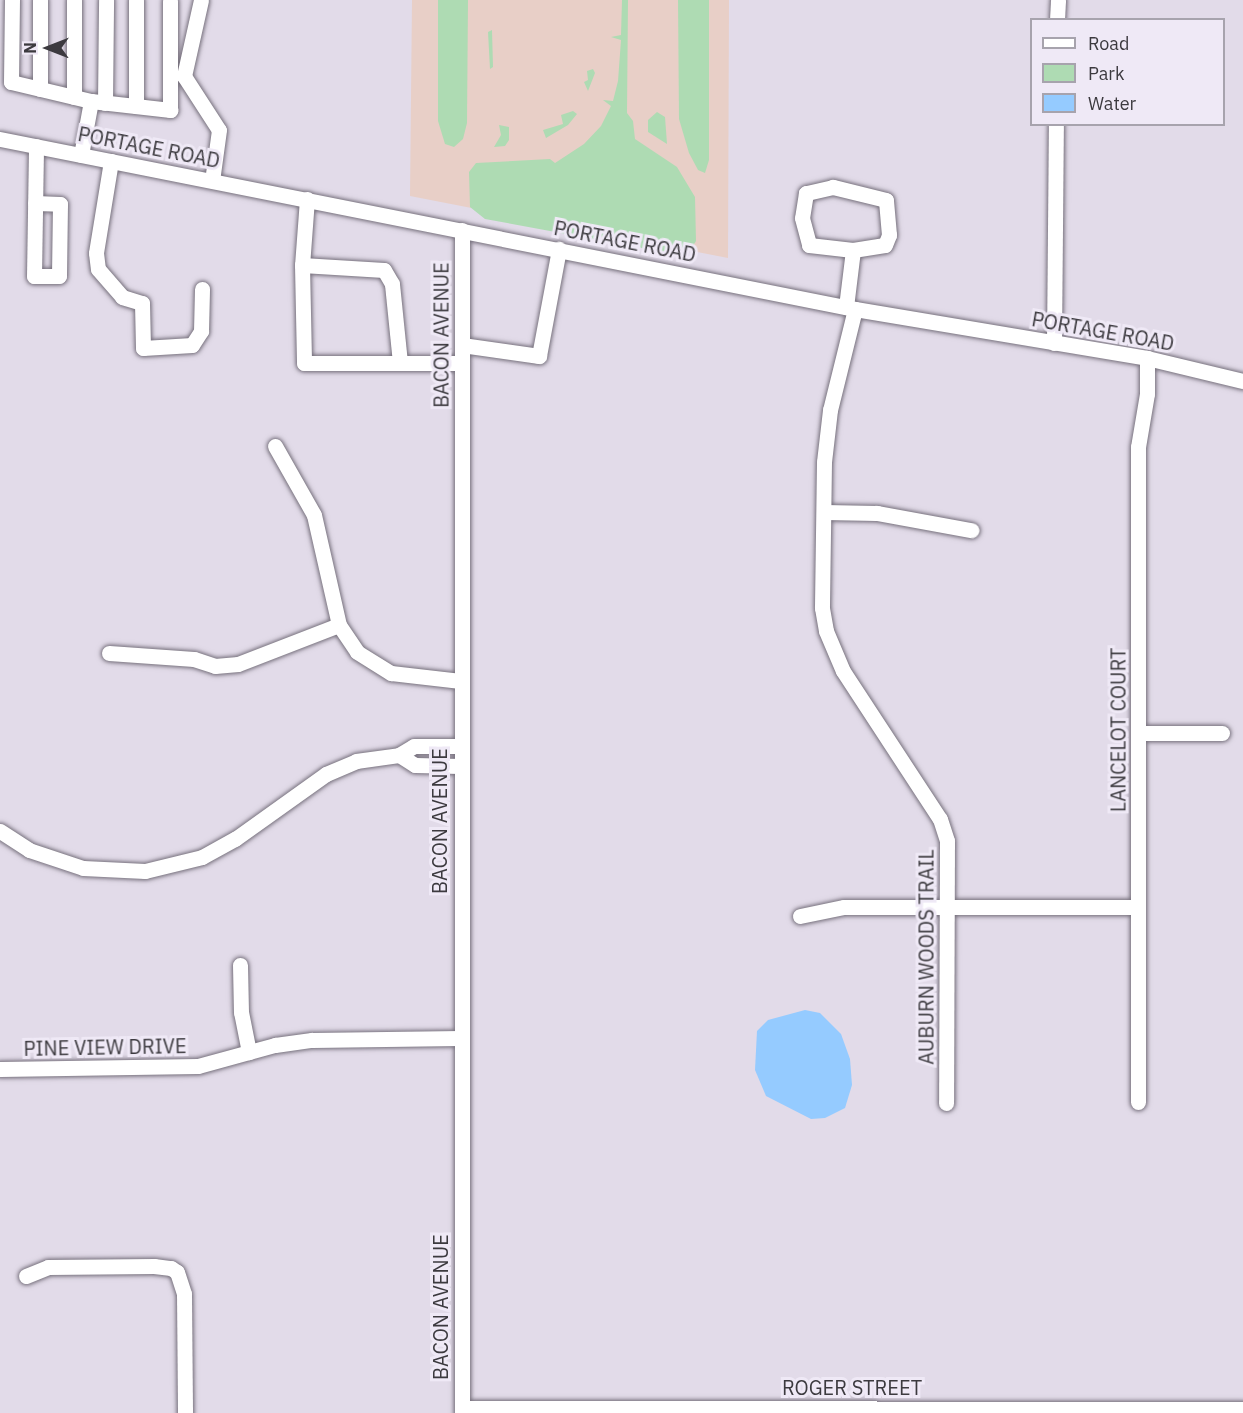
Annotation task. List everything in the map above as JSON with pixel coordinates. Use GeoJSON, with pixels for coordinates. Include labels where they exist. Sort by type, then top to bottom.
{"type":"FeatureCollection","features":[{"type":"Feature","properties":{"kind":"street"},"geometry":{"type":"LineString","coordinates":[[12,0],[12,82],[98,102],[170,110],[168,0]]}},
{"type":"Feature","properties":{"kind":"street"},"geometry":{"type":"LineString","coordinates":[[40,0],[40,89]]}},
{"type":"Feature","properties":{"kind":"street"},"geometry":{"type":"LineString","coordinates":[[74,0],[74,97]]}},
{"type":"Feature","properties":{"kind":"street"},"geometry":{"type":"LineString","coordinates":[[81,155],[98,102],[106,0]]}},
{"type":"Feature","properties":{"kind":"street"},"geometry":{"type":"LineString","coordinates":[[136,0],[136,106]]}},
{"type":"Feature","properties":{"kind":"street"},"geometry":{"type":"LineString","coordinates":[[201,0],[184,76],[219,130],[212,181]]}},
{"type":"Feature","properties":{"kind":"street"},"geometry":{"type":"LineString","coordinates":[[1057,18],[1058,0]]}},
{"type":"Feature","properties":{"kind":"street"},"geometry":{"type":"LineString","coordinates":[[1054,343],[1056,126]]}},
{"type":"Feature","properties":{"kind":"street","name":"PORTAGE ROAD"},"geometry":{"type":"LineString","coordinates":[[0,140],[850,308],[1147,358],[1243,381]]}},
{"type":"Feature","properties":{"kind":"street"},"geometry":{"type":"LineString","coordinates":[[35,203],[60,204],[59,276],[34,276],[35,203],[36,147]]}},
{"type":"Feature","properties":{"kind":"street"},"geometry":{"type":"LineString","coordinates":[[111,161],[96,254],[98,269],[122,297],[142,303],[143,348],[192,345],[201,332],[202,290]]}},
{"type":"Feature","properties":{"kind":"street"},"geometry":{"type":"LineString","coordinates":[[833,187],[886,200],[890,227],[885,245],[853,250],[809,245],[802,218],[806,193],[833,187]]}},
{"type":"Feature","properties":{"kind":"street"},"geometry":{"type":"LineString","coordinates":[[307,200],[302,265],[304,363],[462,363]]}},
{"type":"Feature","properties":{"kind":"street","name":"BACON AVENUE"},"geometry":{"type":"LineString","coordinates":[[462,230],[460,766],[462,1411]]}},
{"type":"Feature","properties":{"kind":"street"},"geometry":{"type":"LineString","coordinates":[[462,345],[539,356],[559,249]]}},
{"type":"Feature","properties":{"kind":"street","name":"AUBURN WOODS TRAIL"},"geometry":{"type":"LineString","coordinates":[[853,250],[850,308],[830,410],[824,512],[822,608],[826,631],[843,671],[940,819],[947,841],[949,907],[946,1103]]}},
{"type":"Feature","properties":{"kind":"street"},"geometry":{"type":"LineString","coordinates":[[302,265],[384,270],[392,284],[400,363]]}},
{"type":"Feature","properties":{"kind":"street","name":"LANCELOT COURT"},"geometry":{"type":"LineString","coordinates":[[1138,1102],[1140,733],[1137,447],[1147,394],[1147,358]]}},
{"type":"Feature","properties":{"kind":"street"},"geometry":{"type":"LineString","coordinates":[[275,446],[314,515],[339,625],[357,652],[390,673],[461,681]]}},
{"type":"Feature","properties":{"kind":"street"},"geometry":{"type":"LineString","coordinates":[[824,512],[877,513],[971,530]]}},
{"type":"Feature","properties":{"kind":"street"},"geometry":{"type":"LineString","coordinates":[[109,653],[194,659],[214,666],[238,664],[339,625]]}},
{"type":"Feature","properties":{"kind":"street"},"geometry":{"type":"LineString","coordinates":[[1140,733],[1222,733]]}},
{"type":"Feature","properties":{"kind":"street"},"geometry":{"type":"LineString","coordinates":[[0,831],[29,850],[82,868],[114,873],[177,866],[236,839],[326,774],[356,760],[399,755],[414,746],[461,746]]}},
{"type":"Feature","properties":{"kind":"street"},"geometry":{"type":"LineString","coordinates":[[399,755],[416,765],[460,766]]}},
{"type":"Feature","properties":{"kind":"street"},"geometry":{"type":"LineString","coordinates":[[800,916],[844,906],[1138,907]]}},
{"type":"Feature","properties":{"kind":"street"},"geometry":{"type":"LineString","coordinates":[[240,965],[241,1012],[249,1052]]}},
{"type":"Feature","properties":{"kind":"street","name":"PINE VIEW DRIVE"},"geometry":{"type":"LineString","coordinates":[[0,1069],[198,1066],[249,1052],[312,1040],[460,1038]]}},
{"type":"Feature","properties":{"kind":"street"},"geometry":{"type":"LineString","coordinates":[[26,1276],[48,1267],[154,1266],[171,1268],[177,1272],[184,1294],[185,1413]]}},
{"type":"Feature","properties":{"kind":"street","name":"ROGER STREET"},"geometry":{"type":"LineString","coordinates":[[462,1411],[1243,1409]]}},
{"type":"Feature","properties":{"kind":"shaded area"},"geometry":{"type":"Polygon","coordinates":[[[412,0],[729,0],[728,258],[410,196],[412,0]]]}},
{"type":"Feature","properties":{"kind":"green space"},"geometry":{"type":"Polygon","coordinates":[[[438,0],[468,0],[467,123],[463,139],[454,147],[445,144],[438,121],[438,0]]]}},
{"type":"Feature","properties":{"kind":"green space"},"geometry":{"type":"Polygon","coordinates":[[[622,0],[628,0],[627,113],[633,121],[635,139],[677,167],[695,197],[696,241],[691,249],[680,255],[485,219],[470,207],[469,172],[476,163],[550,159],[555,163],[584,144],[601,126],[611,106],[603,100],[613,101],[618,81],[621,40],[611,37],[621,35],[622,0]]]}},
{"type":"Feature","properties":{"kind":"green space"},"geometry":{"type":"Polygon","coordinates":[[[678,0],[709,0],[709,160],[705,173],[698,170],[689,153],[679,119],[678,0]]]}},
{"type":"Feature","properties":{"kind":"green space"},"geometry":{"type":"Polygon","coordinates":[[[492,30],[493,67],[490,69],[488,32],[492,30]]]}},
{"type":"Feature","properties":{"kind":"green space"},"geometry":{"type":"Polygon","coordinates":[[[593,69],[595,73],[588,91],[584,82],[588,80],[587,71],[593,69]]]}},
{"type":"Feature","properties":{"kind":"green space"},"geometry":{"type":"Polygon","coordinates":[[[573,111],[577,114],[568,125],[546,138],[543,130],[563,124],[561,115],[573,111]]]}},
{"type":"Feature","properties":{"kind":"green space"},"geometry":{"type":"Polygon","coordinates":[[[657,112],[665,117],[667,144],[648,132],[648,120],[657,112]]]}},
{"type":"Feature","properties":{"kind":"green space"},"geometry":{"type":"Polygon","coordinates":[[[499,125],[509,127],[509,140],[505,146],[494,147],[501,135],[499,125]]]}},
{"type":"Feature","properties":{"kind":"water"},"geometry":{"type":"Polygon","coordinates":[[[805,1010],[820,1013],[841,1034],[850,1059],[852,1085],[845,1108],[825,1118],[811,1119],[766,1096],[755,1070],[757,1031],[768,1020],[805,1010]]]}}]}
